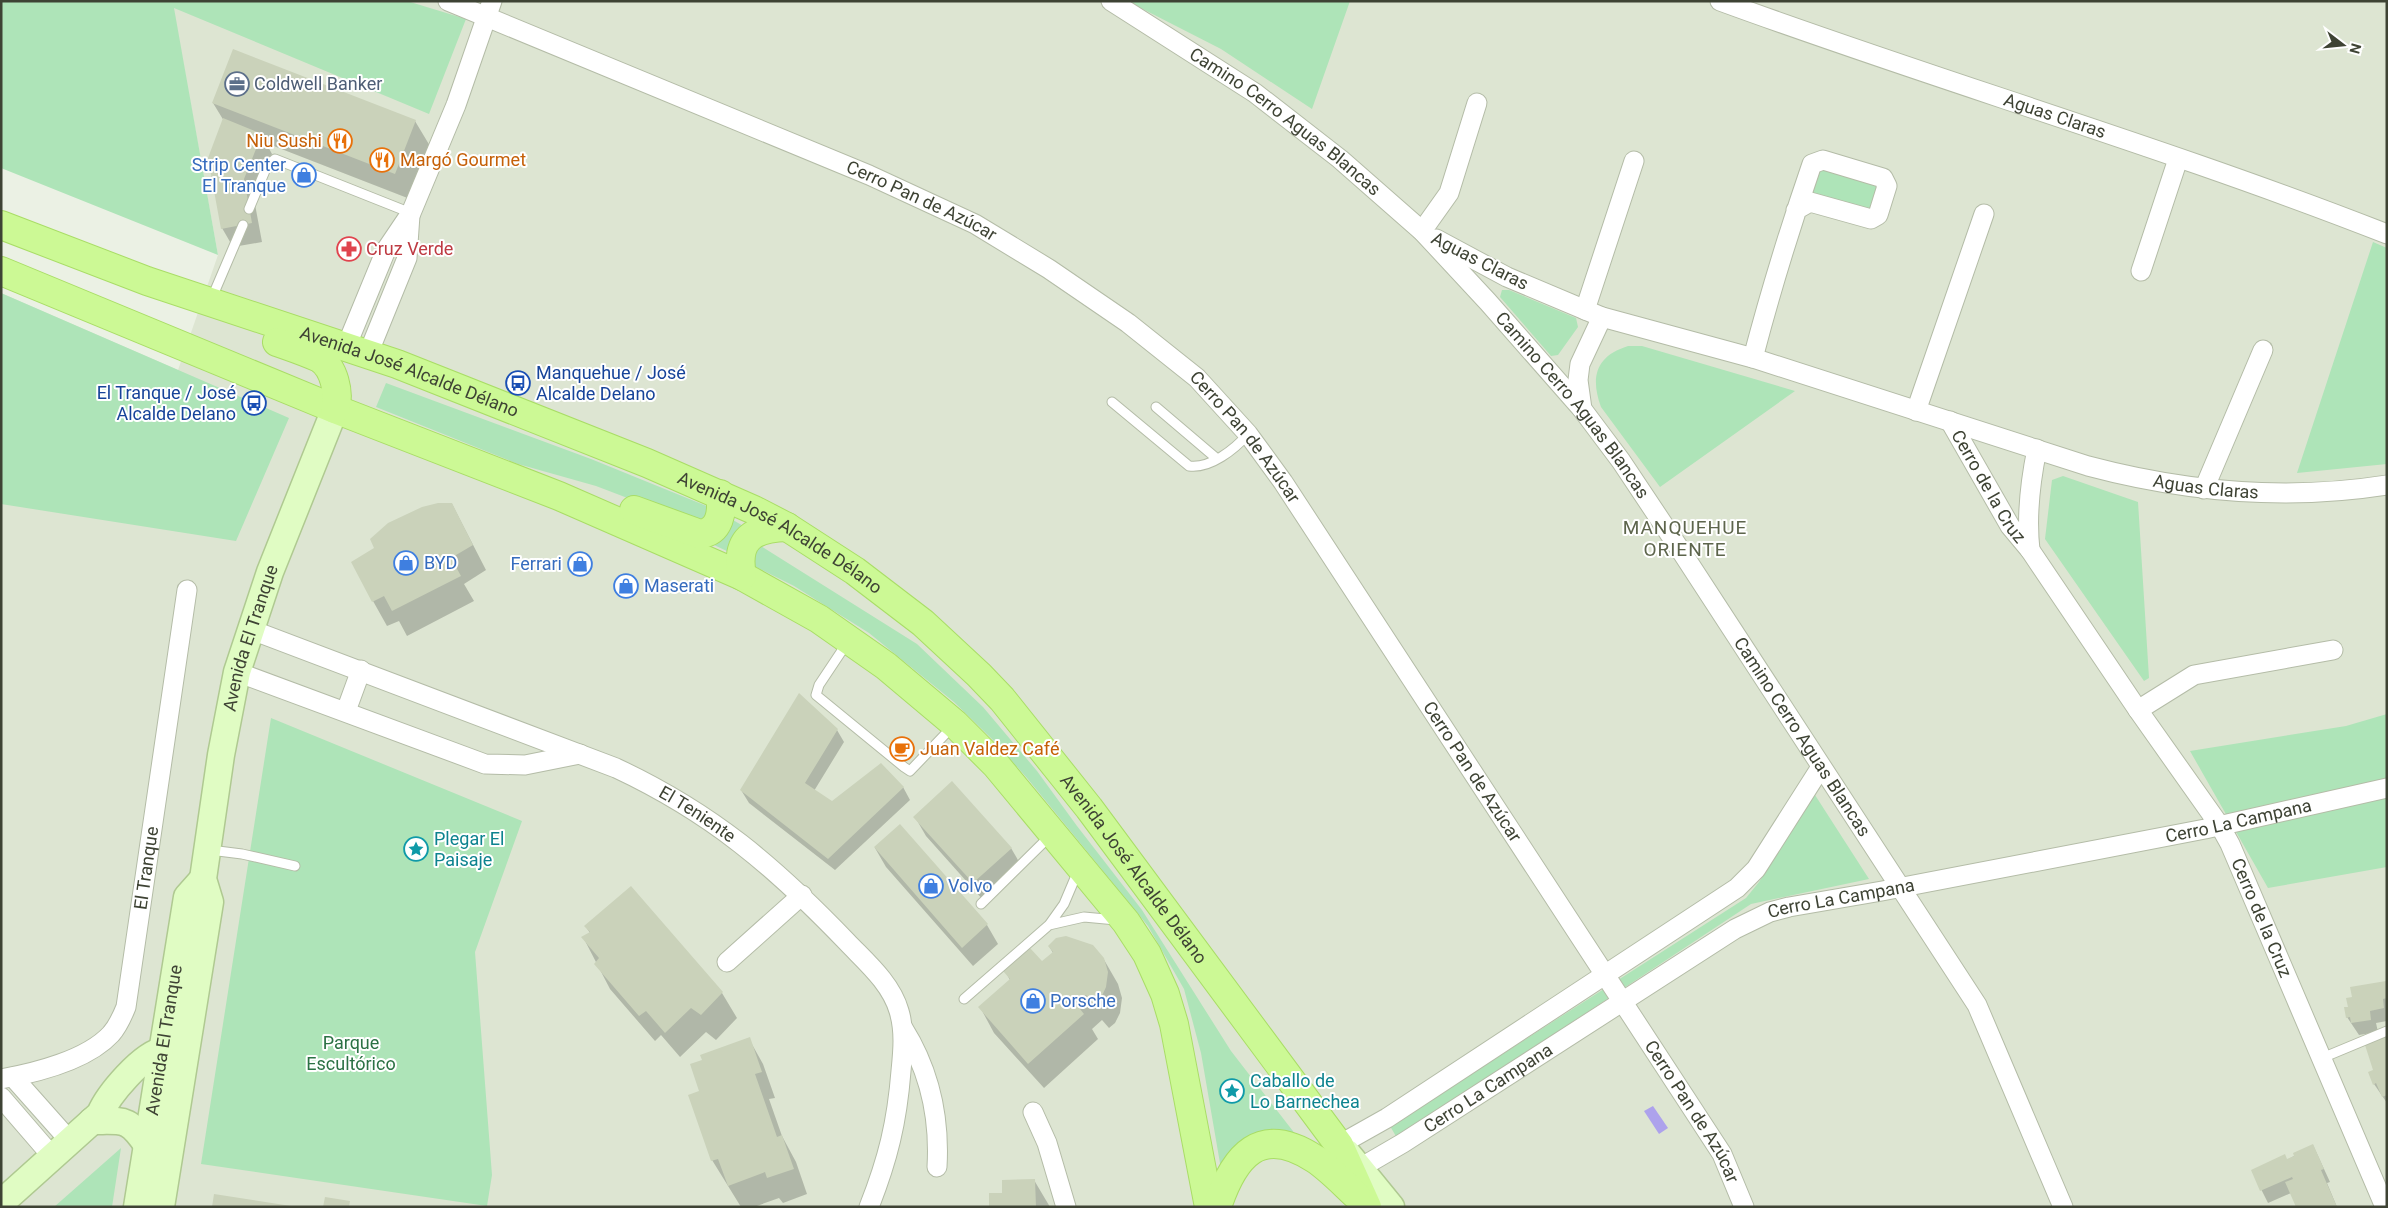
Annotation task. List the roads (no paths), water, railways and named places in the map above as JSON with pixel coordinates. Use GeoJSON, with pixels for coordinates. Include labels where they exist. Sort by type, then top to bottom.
{"type":"FeatureCollection","features":[{"type":"Feature","properties":{"kind":"main road","name":"Avenida José Alcalde Délano"},"geometry":{"type":"LineString","coordinates":[[1,225],[147,280],[357,351],[534,417],[720,494],[787,527],[855,571],[923,623],[972,668],[1002,699],[1089,808],[1339,1145],[1360,1168],[1374,1205]]}},
{"type":"Feature","properties":{"kind":"main road"},"geometry":{"type":"LineString","coordinates":[[1,271],[335,408],[559,496],[742,576],[781,597],[850,640],[907,683],[955,724],[996,765],[1126,922],[1147,954],[1174,1024],[1209,1207]]}},
{"type":"Feature","properties":{"kind":"main road"},"geometry":{"type":"LineString","coordinates":[[147,280],[225,321],[321,359],[333,377],[337,389],[338,399],[335,408]]}},
{"type":"Feature","properties":{"kind":"main road","name":"Avenida El Tranque"},"geometry":{"type":"LineString","coordinates":[[161,1207],[178,1057],[210,902],[203,879],[236,672],[249,628],[335,408]]}},
{"type":"Feature","properties":{"kind":"main road"},"geometry":{"type":"LineString","coordinates":[[559,496],[575,487],[700,534],[714,529],[722,503],[720,494]]}},
{"type":"Feature","properties":{"kind":"main road"},"geometry":{"type":"LineString","coordinates":[[742,576],[740,555],[747,539],[761,531],[787,527]]}},
{"type":"Feature","properties":{"kind":"main road"},"geometry":{"type":"LineString","coordinates":[[96,1117],[112,1113],[158,1083],[178,1057]]}},
{"type":"Feature","properties":{"kind":"main road"},"geometry":{"type":"LineString","coordinates":[[1,1202],[96,1117],[106,1099],[141,1064],[178,1057]]}},
{"type":"Feature","properties":{"kind":"main road","name":"Avenida El Tranque"},"geometry":{"type":"LineString","coordinates":[[137,1207],[158,1083]]}},
{"type":"Feature","properties":{"kind":"main road"},"geometry":{"type":"LineString","coordinates":[[96,1117],[121,1121],[134,1126],[147,1145]]}},
{"type":"Feature","properties":{"kind":"main road"},"geometry":{"type":"LineString","coordinates":[[1217,1207],[1231,1172],[1238,1161],[1251,1150],[1270,1144],[1292,1148],[1315,1159],[1374,1205]]}},
{"type":"Feature","properties":{"kind":"main road","name":"Avenida José Alcalde Délano"},"geometry":{"type":"LineString","coordinates":[[1339,1145],[1374,1205]]}},
{"type":"Feature","properties":{"kind":"street","name":"Cerro Pan de Azúcar"},"geometry":{"type":"LineString","coordinates":[[448,1],[489,10],[869,175],[975,224],[1128,322],[1197,378],[1248,434],[1327,549],[1722,1154],[1744,1207]]}},
{"type":"Feature","properties":{"kind":"street","name":"Camino Cerro Aguas Blancas"},"geometry":{"type":"LineString","coordinates":[[1111,1],[1255,93],[1340,159],[1422,231],[1488,302],[1582,409],[1621,462],[1678,546],[1977,1005],[2064,1207]]}},
{"type":"Feature","properties":{"kind":"street","name":"Aguas Claras"},"geometry":{"type":"LineString","coordinates":[[1720,1],[1862,53],[2277,191],[2387,234]]}},
{"type":"Feature","properties":{"kind":"street"},"geometry":{"type":"LineString","coordinates":[[357,351],[407,258],[411,213],[456,105],[489,10]]}},
{"type":"Feature","properties":{"kind":"street","name":"Aguas Claras"},"geometry":{"type":"LineString","coordinates":[[1477,103],[1449,194],[1422,231],[1507,277],[1594,313],[1753,358],[2126,476],[2204,489],[2283,493],[2323,492],[2387,485]]}},
{"type":"Feature","properties":{"kind":"street"},"geometry":{"type":"LineString","coordinates":[[2141,271],[2178,159]]}},
{"type":"Feature","properties":{"kind":"street"},"geometry":{"type":"LineString","coordinates":[[1753,358],[1796,210],[1812,164],[1823,160],[1883,178],[1887,186],[1878,215],[1871,219],[1810,202],[1796,210]]}},
{"type":"Feature","properties":{"kind":"street"},"geometry":{"type":"LineString","coordinates":[[1582,409],[1578,380],[1580,364],[1634,161]]}},
{"type":"Feature","properties":{"kind":"street"},"geometry":{"type":"LineString","coordinates":[[1916,411],[1984,214]]}},
{"type":"Feature","properties":{"kind":"street","name":"Camino Cerro Aguas Blancas"},"geometry":{"type":"LineString","coordinates":[[1488,302],[1486,296],[1489,286],[1497,278],[1507,277]]}},
{"type":"Feature","properties":{"kind":"street"},"geometry":{"type":"LineString","coordinates":[[2204,489],[2263,350]]}},
{"type":"Feature","properties":{"kind":"street"},"geometry":{"type":"LineString","coordinates":[[1543,365],[1561,368],[1580,364]]}},
{"type":"Feature","properties":{"kind":"street","name":"Cerro de la Cruz"},"geometry":{"type":"LineString","coordinates":[[1950,421],[2010,526],[2030,550],[2138,710],[2220,826],[2230,844],[2385,1207]]}},
{"type":"Feature","properties":{"kind":"street","name":"Cerro de la Cruz"},"geometry":{"type":"LineString","coordinates":[[2030,550],[2027,524],[2028,503],[2037,449]]}},
{"type":"Feature","properties":{"kind":"street","name":"El Tranque"},"geometry":{"type":"LineString","coordinates":[[60,1148],[7,1078],[75,1057],[92,1049],[112,1032],[126,1007],[131,987],[188,590]]}},
{"type":"Feature","properties":{"kind":"street","name":"El Teniente"},"geometry":{"type":"LineString","coordinates":[[249,628],[616,768],[685,803],[747,847],[802,895],[884,983],[899,1010],[902,1027],[898,1113],[890,1147],[869,1207]]}},
{"type":"Feature","properties":{"kind":"street"},"geometry":{"type":"LineString","coordinates":[[2138,710],[2183,680],[2204,672],[2333,650]]}},
{"type":"Feature","properties":{"kind":"street"},"geometry":{"type":"LineString","coordinates":[[346,711],[361,670]]}},
{"type":"Feature","properties":{"kind":"street"},"geometry":{"type":"LineString","coordinates":[[236,672],[346,711],[485,764],[525,765],[580,754]]}},
{"type":"Feature","properties":{"kind":"street","name":"Cerro La Campana"},"geometry":{"type":"LineString","coordinates":[[1339,1145],[1387,1118],[1737,888],[1756,869],[1821,767]]}},
{"type":"Feature","properties":{"kind":"street","name":"Cerro La Campana"},"geometry":{"type":"LineString","coordinates":[[1360,1168],[1403,1143],[1735,929],[1770,912],[2220,826],[2387,788]]}},
{"type":"Feature","properties":{"kind":"street"},"geometry":{"type":"LineString","coordinates":[[727,962],[802,895]]}},
{"type":"Feature","properties":{"kind":"street","name":"El Teniente"},"geometry":{"type":"LineString","coordinates":[[902,1027],[913,1045],[930,1083],[937,1124],[937,1167]]}},
{"type":"Feature","properties":{"kind":"street"},"geometry":{"type":"LineString","coordinates":[[1,1097],[60,1148]]}},
{"type":"Feature","properties":{"kind":"street"},"geometry":{"type":"LineString","coordinates":[[1033,1112],[1047,1143],[1066,1207]]}},
{"type":"Feature","properties":{"kind":"lane"},"geometry":{"type":"LineString","coordinates":[[249,209],[266,166],[275,159],[411,213]]}},
{"type":"Feature","properties":{"kind":"lane"},"geometry":{"type":"LineString","coordinates":[[210,302],[243,225]]}},
{"type":"Feature","properties":{"kind":"lane"},"geometry":{"type":"LineString","coordinates":[[1112,402],[1183,463],[1196,467],[1232,450],[1248,434]]}},
{"type":"Feature","properties":{"kind":"lane"},"geometry":{"type":"LineString","coordinates":[[1156,406],[1216,458]]}},
{"type":"Feature","properties":{"kind":"lane"},"geometry":{"type":"LineString","coordinates":[[850,640],[819,685],[816,695],[904,767],[910,771],[955,724]]}},
{"type":"Feature","properties":{"kind":"lane"},"geometry":{"type":"LineString","coordinates":[[981,904],[1053,833]]}},
{"type":"Feature","properties":{"kind":"lane"},"geometry":{"type":"LineString","coordinates":[[208,849],[242,854],[294,866]]}},
{"type":"Feature","properties":{"kind":"lane"},"geometry":{"type":"LineString","coordinates":[[964,999],[1049,924],[1064,904],[1080,866]]}},
{"type":"Feature","properties":{"kind":"lane"},"geometry":{"type":"LineString","coordinates":[[1049,924],[1084,917],[1126,922]]}},
{"type":"Feature","properties":{"kind":"lane"},"geometry":{"type":"LineString","coordinates":[[2322,1058],[2387,1031]]}},
{"type":"Feature","properties":{"kind":"place","name":"Coldwell Banker"},"geometry":{"type":"Point","coordinates":[237,84]}},
{"type":"Feature","properties":{"kind":"place","name":"Niu Sushi"},"geometry":{"type":"Point","coordinates":[340,141]}},
{"type":"Feature","properties":{"kind":"place","name":"Margó Gourmet"},"geometry":{"type":"Point","coordinates":[382,160]}},
{"type":"Feature","properties":{"kind":"place","name":"Strip Center El Tranque"},"geometry":{"type":"Point","coordinates":[304,175]}},
{"type":"Feature","properties":{"kind":"place","name":"Cruz Verde"},"geometry":{"type":"Point","coordinates":[349,249]}},
{"type":"Feature","properties":{"kind":"place","name":"Manquehue / José Alcalde Delano"},"geometry":{"type":"Point","coordinates":[518,383]}},
{"type":"Feature","properties":{"kind":"place","name":"El Tranque / José Alcalde Delano"},"geometry":{"type":"Point","coordinates":[254,403]}},
{"type":"Feature","properties":{"kind":"place","name":"BYD"},"geometry":{"type":"Point","coordinates":[406,563]}},
{"type":"Feature","properties":{"kind":"place","name":"Ferrari"},"geometry":{"type":"Point","coordinates":[580,564]}},
{"type":"Feature","properties":{"kind":"place","name":"Maserati"},"geometry":{"type":"Point","coordinates":[626,586]}},
{"type":"Feature","properties":{"kind":"place","name":"Juan Valdez Café"},"geometry":{"type":"Point","coordinates":[902,749]}},
{"type":"Feature","properties":{"kind":"place","name":"Plegar El Paisaje"},"geometry":{"type":"Point","coordinates":[416,849]}},
{"type":"Feature","properties":{"kind":"place","name":"Volvo"},"geometry":{"type":"Point","coordinates":[931,886]}},
{"type":"Feature","properties":{"kind":"place","name":"Porsche"},"geometry":{"type":"Point","coordinates":[1033,1001]}},
{"type":"Feature","properties":{"kind":"place","name":"Caballo de Lo Barnechea"},"geometry":{"type":"Point","coordinates":[1232,1091]}},
{"type":"Feature","properties":{"kind":"district","name":"MANQUEHUE ORIENTE"},"geometry":{"type":"Point","coordinates":[1685,538]}},
{"type":"Feature","properties":{"kind":"park label","name":"Parque Escultórico"},"geometry":{"type":"Point","coordinates":[351,1053]}}]}
